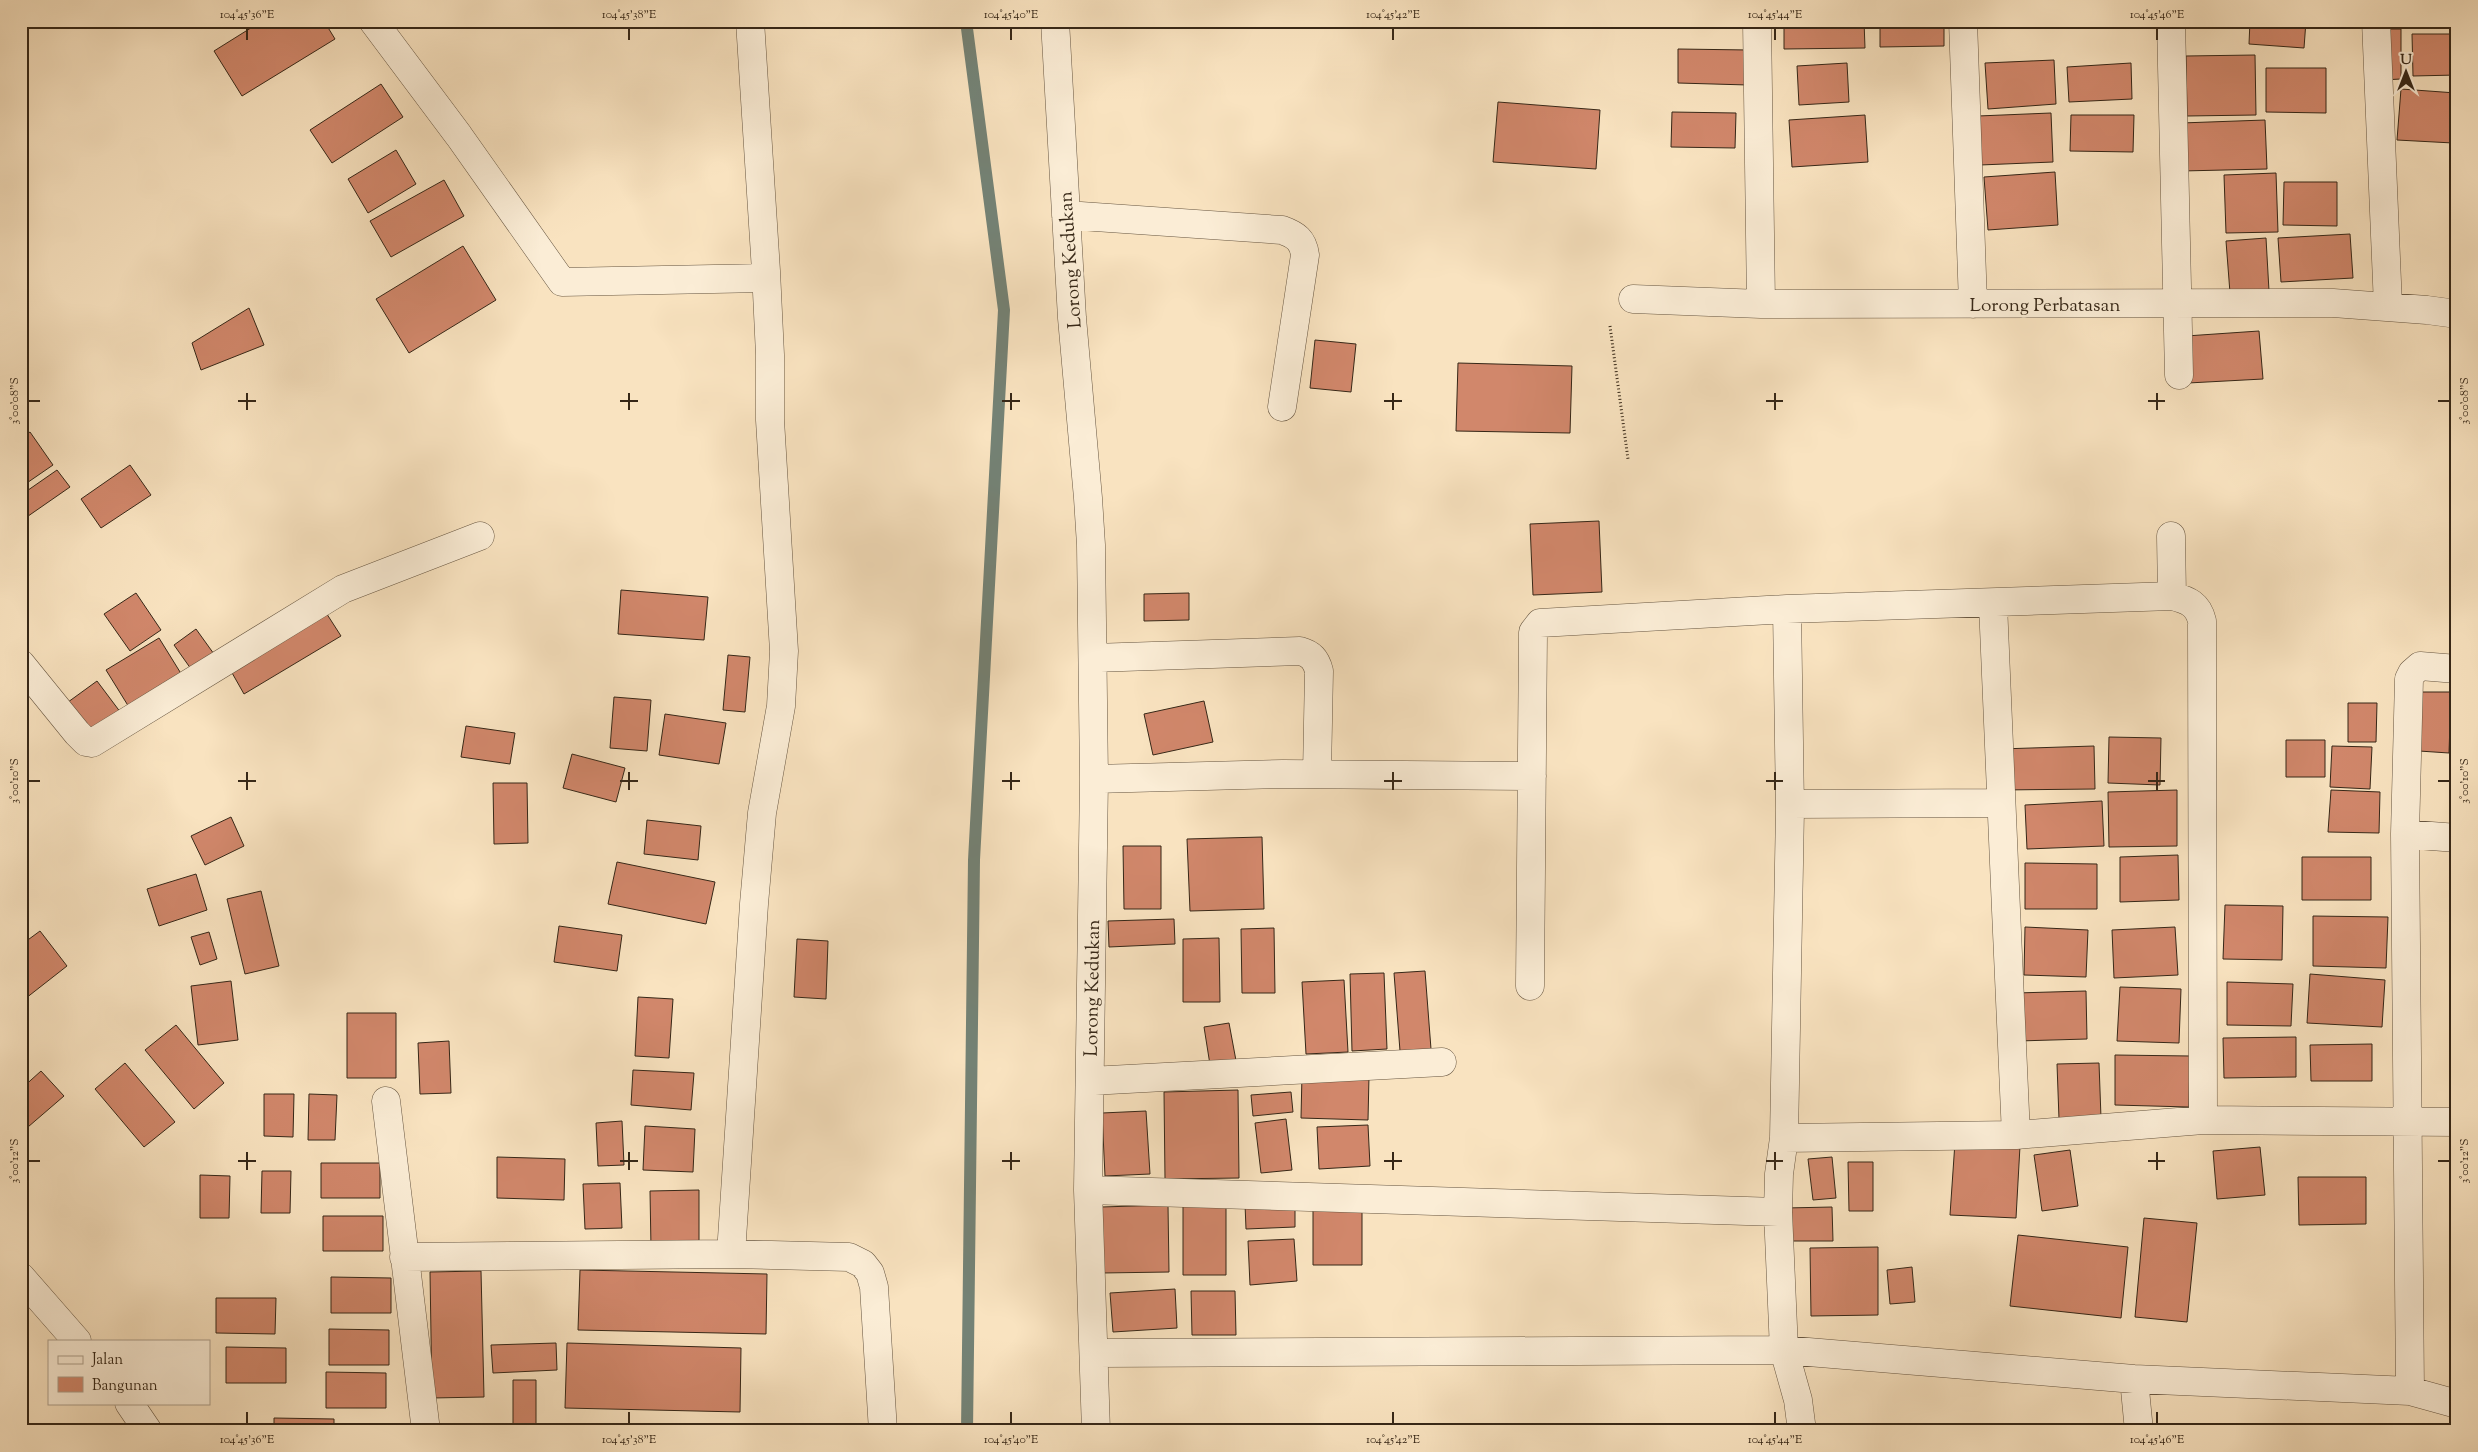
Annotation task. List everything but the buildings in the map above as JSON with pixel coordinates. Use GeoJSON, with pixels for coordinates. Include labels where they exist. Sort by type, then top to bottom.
{"type":"FeatureCollection","features":[{"type":"Feature","properties":{"kind":"street"},"geometry":{"type":"LineString","coordinates":[[373,21],[459,136],[562,282],[766,278]]}},
{"type":"Feature","properties":{"kind":"street"},"geometry":{"type":"LineString","coordinates":[[731,1254],[754,895],[762,813],[780,706],[784,652],[773,473],[766,278],[750,21]]}},
{"type":"Feature","properties":{"kind":"street","name":"Lorong Kedukan"},"geometry":{"type":"LineString","coordinates":[[1055,21],[1072,318],[1088,498],[1090,545],[1094,779],[1088,1190],[1095,1353],[1096,1431]]}},
{"type":"Feature","properties":{"kind":"street"},"geometry":{"type":"LineString","coordinates":[[1757,21],[1761,304]]}},
{"type":"Feature","properties":{"kind":"street"},"geometry":{"type":"LineString","coordinates":[[1963,21],[1973,304]]}},
{"type":"Feature","properties":{"kind":"street"},"geometry":{"type":"LineString","coordinates":[[2171,21],[2179,303],[2179,374]]}},
{"type":"Feature","properties":{"kind":"street"},"geometry":{"type":"LineString","coordinates":[[2376,21],[2388,306]]}},
{"type":"Feature","properties":{"kind":"street"},"geometry":{"type":"LineString","coordinates":[[1066,215],[1282,230],[1295,235],[1304,246],[1305,255],[1282,407]]}},
{"type":"Feature","properties":{"kind":"street","name":"Lorong Perbatasan"},"geometry":{"type":"LineString","coordinates":[[1633,299],[1761,304],[2333,303],[2388,306],[2457,314]]}},
{"type":"Feature","properties":{"kind":"street"},"geometry":{"type":"LineString","coordinates":[[21,664],[77,734],[86,742],[92,743],[343,588],[480,536]]}},
{"type":"Feature","properties":{"kind":"street"},"geometry":{"type":"LineString","coordinates":[[2171,536],[2172,596]]}},
{"type":"Feature","properties":{"kind":"street"},"geometry":{"type":"LineString","coordinates":[[1530,986],[1533,632],[1540,623],[1787,609],[1993,604],[2172,596],[2187,600],[2194,605],[2200,612],[2202,621],[2203,1120]]}},
{"type":"Feature","properties":{"kind":"street"},"geometry":{"type":"LineString","coordinates":[[1993,604],[1999,802],[2008,913],[2016,1135]]}},
{"type":"Feature","properties":{"kind":"street"},"geometry":{"type":"LineString","coordinates":[[1787,609],[1790,804],[1784,1138],[1779,1174],[1778,1212],[1784,1350],[1798,1400],[1802,1431]]}},
{"type":"Feature","properties":{"kind":"street"},"geometry":{"type":"LineString","coordinates":[[1093,658],[1300,651],[1308,653],[1316,660],[1319,671],[1317,774]]}},
{"type":"Feature","properties":{"kind":"street"},"geometry":{"type":"LineString","coordinates":[[2410,1390],[2406,834],[2409,680],[2412,673],[2420,666],[2457,669]]}},
{"type":"Feature","properties":{"kind":"street"},"geometry":{"type":"LineString","coordinates":[[1094,779],[1317,774],[1532,776]]}},
{"type":"Feature","properties":{"kind":"street"},"geometry":{"type":"LineString","coordinates":[[1790,804],[1999,802]]}},
{"type":"Feature","properties":{"kind":"street"},"geometry":{"type":"LineString","coordinates":[[2406,834],[2457,838]]}},
{"type":"Feature","properties":{"kind":"street"},"geometry":{"type":"LineString","coordinates":[[1090,1081],[1442,1062]]}},
{"type":"Feature","properties":{"kind":"street"},"geometry":{"type":"LineString","coordinates":[[386,1101],[426,1431]]}},
{"type":"Feature","properties":{"kind":"street"},"geometry":{"type":"LineString","coordinates":[[1784,1138],[2016,1135],[2203,1120],[2407,1120],[2457,1122]]}},
{"type":"Feature","properties":{"kind":"street"},"geometry":{"type":"LineString","coordinates":[[1088,1190],[1778,1212]]}},
{"type":"Feature","properties":{"kind":"street"},"geometry":{"type":"LineString","coordinates":[[404,1257],[731,1254],[849,1256],[863,1264],[870,1273],[876,1302],[883,1431]]}},
{"type":"Feature","properties":{"kind":"street"},"geometry":{"type":"LineString","coordinates":[[21,1277],[76,1340]]}},
{"type":"Feature","properties":{"kind":"street"},"geometry":{"type":"LineString","coordinates":[[1095,1353],[1784,1350],[2134,1379],[2410,1390],[2457,1404]]}},
{"type":"Feature","properties":{"kind":"street"},"geometry":{"type":"LineString","coordinates":[[2134,1379],[2139,1431]]}},
{"type":"Feature","properties":{"kind":"street"},"geometry":{"type":"LineString","coordinates":[[130,1404],[148,1431]]}},
{"type":"Feature","properties":{"kind":"path"},"geometry":{"type":"LineString","coordinates":[[1628,459],[1610,329],[1616,309],[1624,301],[1633,299]]}},
{"type":"Feature","properties":{"kind":"waterway"},"geometry":{"type":"LineString","coordinates":[[966,21],[1004,310],[974,860],[967,1431]]}}]}
